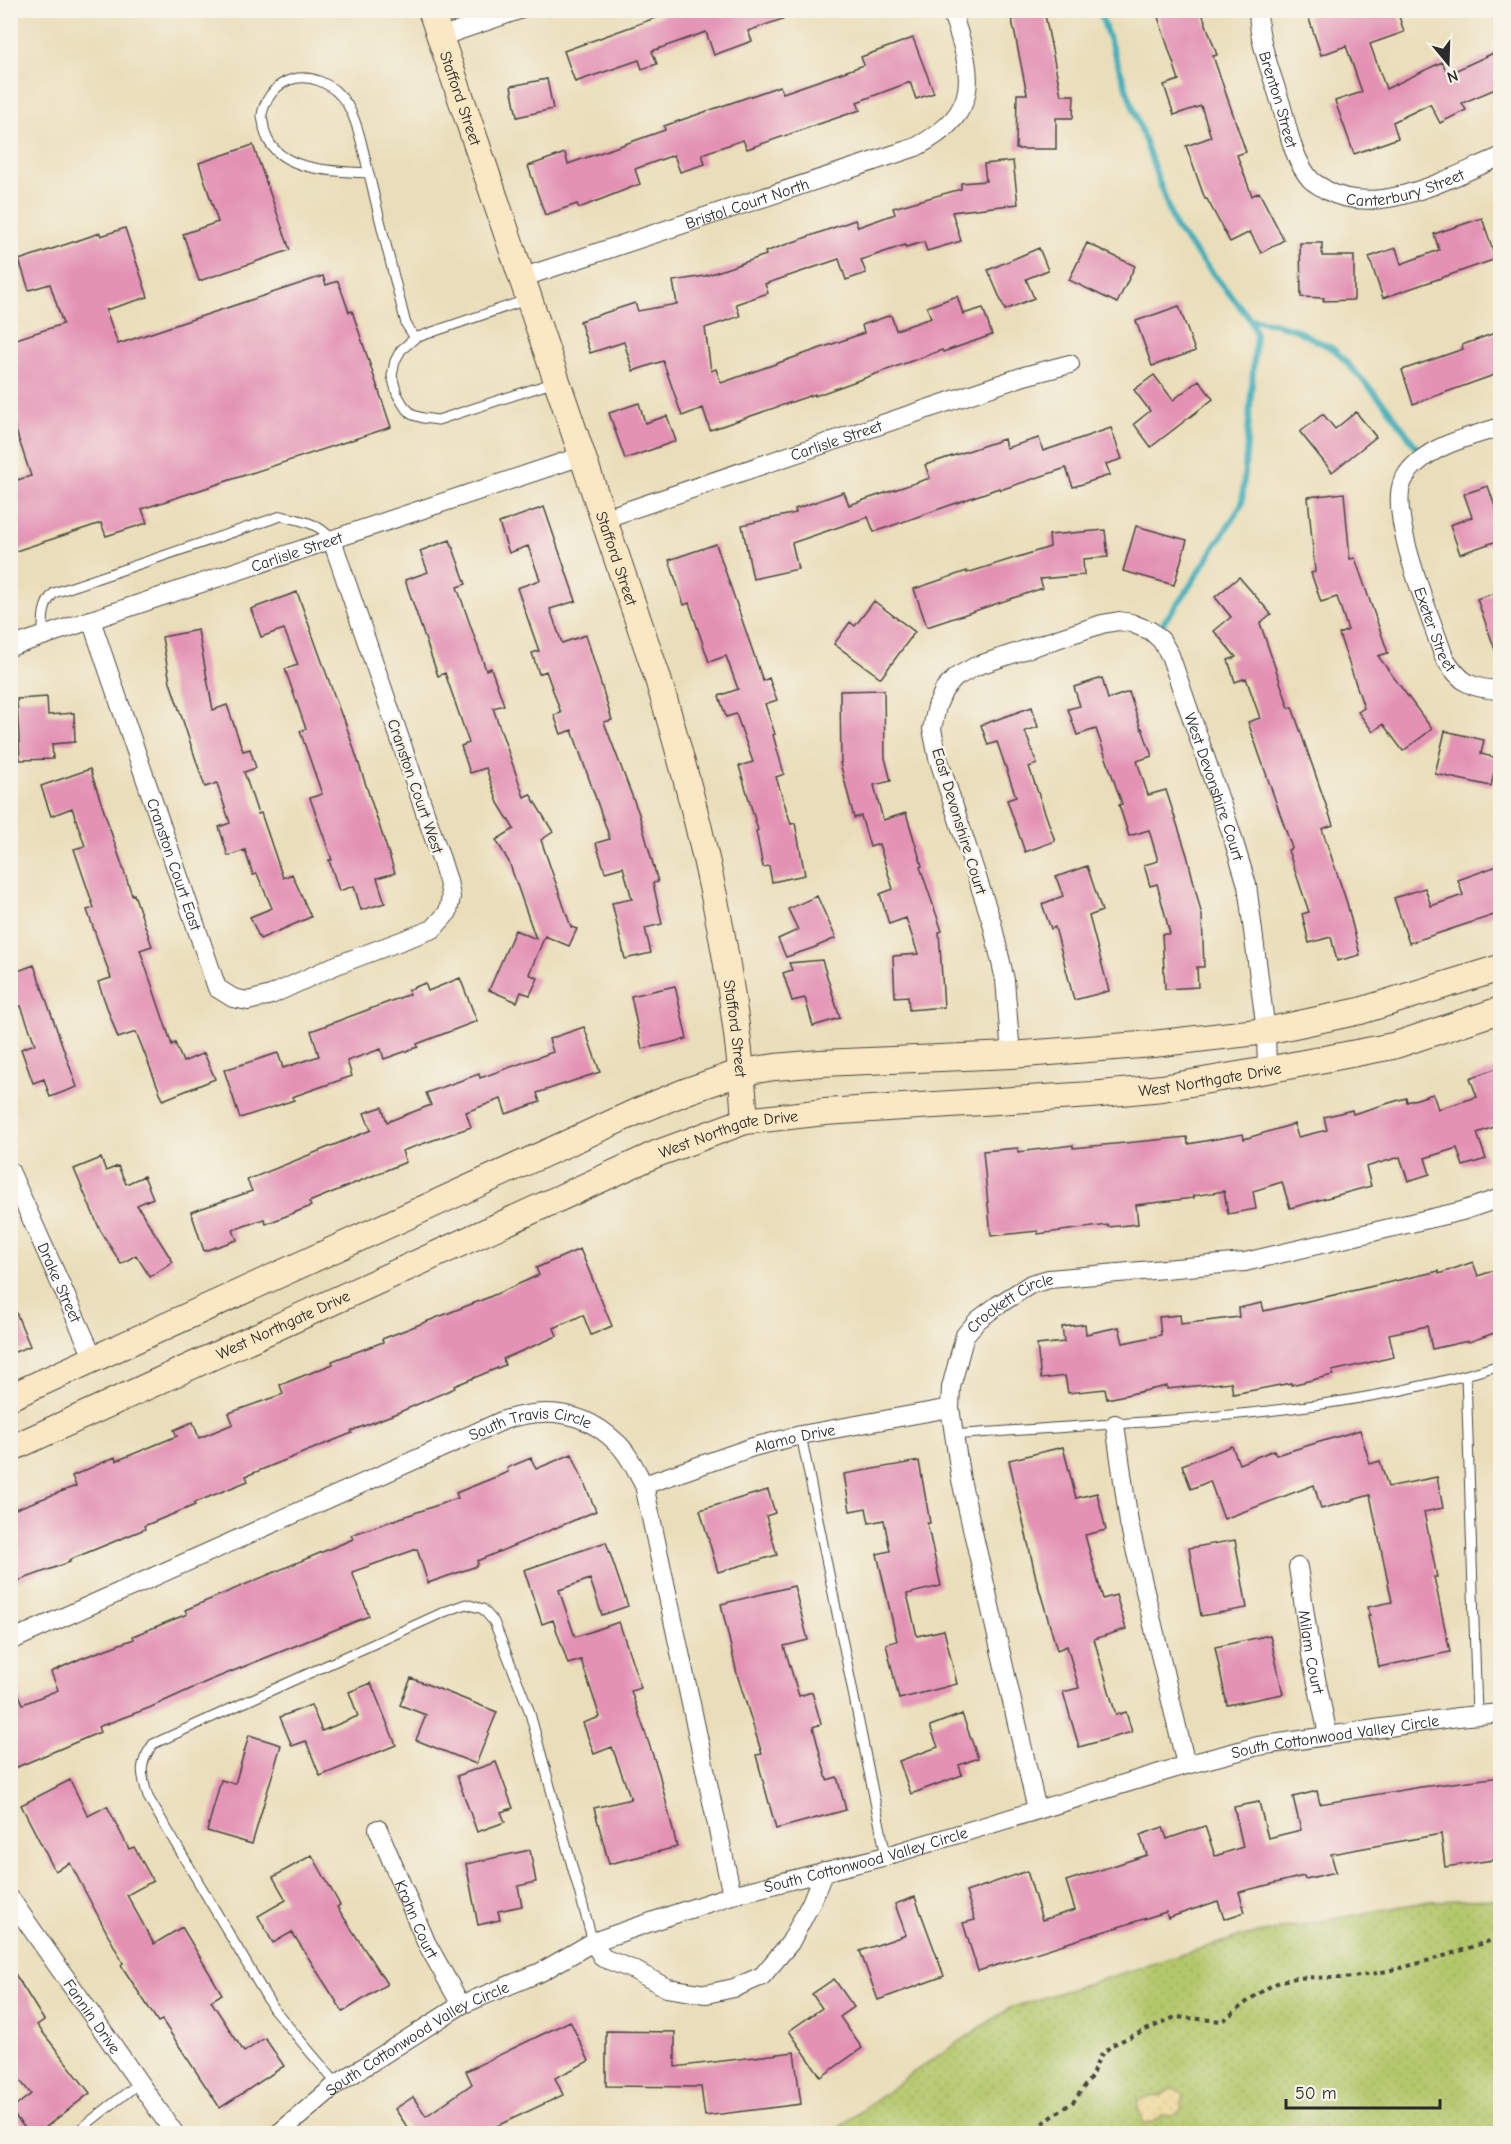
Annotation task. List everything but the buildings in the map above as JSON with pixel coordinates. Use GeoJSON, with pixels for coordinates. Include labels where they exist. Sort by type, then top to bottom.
{"type":"FeatureCollection","features":[{"type":"Feature","properties":{"kind":"main road","name":"Stafford Street"},"geometry":{"type":"LineString","coordinates":[[431,10],[679,747],[718,909],[742,1072],[746,1121]]}},
{"type":"Feature","properties":{"kind":"main road"},"geometry":{"type":"LineString","coordinates":[[10,1397],[636,1112],[742,1072],[821,1063],[1011,1055],[1153,1044],[1266,1031],[1360,1011],[1500,968]]}},
{"type":"Feature","properties":{"kind":"main road","name":"West Northgate Drive"},"geometry":{"type":"LineString","coordinates":[[10,1449],[656,1154],[746,1121],[825,1112],[1090,1095],[1162,1088],[1393,1046],[1500,1010]]}},
{"type":"Feature","properties":{"kind":"street"},"geometry":{"type":"LineString","coordinates":[[440,38],[519,10]]}},
{"type":"Feature","properties":{"kind":"street","name":"Bristol Court North"},"geometry":{"type":"LineString","coordinates":[[525,289],[916,147],[933,138],[961,110],[966,97],[968,70],[966,53],[951,10]]}},
{"type":"Feature","properties":{"kind":"street","name":"Brenton Street"},"geometry":{"type":"LineString","coordinates":[[1259,10],[1263,43],[1296,156],[1312,181]]}},
{"type":"Feature","properties":{"kind":"street","name":"Canterbury Street"},"geometry":{"type":"LineString","coordinates":[[1312,181],[1337,196],[1364,201],[1391,199],[1500,157]]}},
{"type":"Feature","properties":{"kind":"street","name":"Carlisle Street"},"geometry":{"type":"LineString","coordinates":[[603,519],[1024,376],[1070,364]]}},
{"type":"Feature","properties":{"kind":"street","name":"Exeter Street"},"geometry":{"type":"LineString","coordinates":[[1500,427],[1432,452],[1416,464],[1402,482],[1400,502],[1403,536],[1444,657],[1454,674],[1480,689],[1500,690]]}},
{"type":"Feature","properties":{"kind":"street","name":"Carlisle Street"},"geometry":{"type":"LineString","coordinates":[[10,647],[582,456]]}},
{"type":"Feature","properties":{"kind":"street","name":"Cranston Court West"},"geometry":{"type":"LineString","coordinates":[[332,540],[441,859],[451,897],[448,912],[433,929],[334,966]]}},
{"type":"Feature","properties":{"kind":"street","name":"Cranston Court East"},"geometry":{"type":"LineString","coordinates":[[92,620],[218,988],[233,998],[248,1001],[271,995],[334,966]]}},
{"type":"Feature","properties":{"kind":"street","name":"West Devonshire Court"},"geometry":{"type":"LineString","coordinates":[[1036,644],[1119,621],[1151,631],[1161,640],[1170,655],[1247,885],[1266,1031],[1267,1070]]}},
{"type":"Feature","properties":{"kind":"street","name":"East Devonshire Court"},"geometry":{"type":"LineString","coordinates":[[1011,1055],[1005,980],[992,923],[938,758],[932,729],[940,698],[956,677],[976,666],[1036,644]]}},
{"type":"Feature","properties":{"kind":"street","name":"Drake Street"},"geometry":{"type":"LineString","coordinates":[[10,1171],[94,1359]]}},
{"type":"Feature","properties":{"kind":"street","name":"Crockett Circle"},"geometry":{"type":"LineString","coordinates":[[1037,1810],[962,1480],[954,1435],[950,1408],[951,1386],[965,1335],[978,1320],[1031,1284],[1048,1279],[1245,1262],[1462,1211],[1500,1198]]}},
{"type":"Feature","properties":{"kind":"street","name":"Alamo Drive"},"geometry":{"type":"LineString","coordinates":[[644,1485],[753,1447],[801,1434],[950,1408]]}},
{"type":"Feature","properties":{"kind":"street","name":"South Travis Circle"},"geometry":{"type":"LineString","coordinates":[[10,1641],[504,1420],[527,1413],[558,1413],[592,1424],[618,1443],[644,1485],[732,1895]]}},
{"type":"Feature","properties":{"kind":"street"},"geometry":{"type":"LineString","coordinates":[[1115,1424],[1129,1523],[1186,1765]]}},
{"type":"Feature","properties":{"kind":"street","name":"Milam Court"},"geometry":{"type":"LineString","coordinates":[[1298,1567],[1311,1655],[1328,1735]]}},
{"type":"Feature","properties":{"kind":"street","name":"South Cottonwood Valley Circle"},"geometry":{"type":"LineString","coordinates":[[278,2133],[337,2084],[461,2005],[541,1972],[593,1942],[732,1895],[886,1856],[1186,1765],[1258,1746],[1500,1713]]}},
{"type":"Feature","properties":{"kind":"street","name":"Krohn Court"},"geometry":{"type":"LineString","coordinates":[[378,1829],[426,1942],[461,2005]]}},
{"type":"Feature","properties":{"kind":"street"},"geometry":{"type":"LineString","coordinates":[[593,1942],[603,1958],[634,1970],[667,1988],[706,1994],[734,1988],[762,1976],[790,1943],[811,1903],[824,1871]]}},
{"type":"Feature","properties":{"kind":"street","name":"Fannin Drive"},"geometry":{"type":"LineString","coordinates":[[10,1898],[175,2133]]}},
{"type":"Feature","properties":{"kind":"lane"},"geometry":{"type":"LineString","coordinates":[[368,173],[326,170],[297,163],[278,154],[266,138],[262,116],[268,97],[282,83],[299,77],[315,79],[333,88],[347,105],[356,127],[368,173],[406,324],[415,338]]}},
{"type":"Feature","properties":{"kind":"lane"},"geometry":{"type":"LineString","coordinates":[[525,289],[415,338],[401,350],[394,361],[392,376],[397,394],[413,415],[438,420],[556,381]]}},
{"type":"Feature","properties":{"kind":"lane"},"geometry":{"type":"LineString","coordinates":[[43,636],[42,617],[47,599],[54,593],[281,516],[325,530],[332,540]]}},
{"type":"Feature","properties":{"kind":"lane"},"geometry":{"type":"LineString","coordinates":[[954,1435],[1189,1419],[1324,1404],[1466,1375],[1500,1365]]}},
{"type":"Feature","properties":{"kind":"lane"},"geometry":{"type":"LineString","coordinates":[[1466,1375],[1477,1715]]}},
{"type":"Feature","properties":{"kind":"lane"},"geometry":{"type":"LineString","coordinates":[[801,1434],[886,1856]]}},
{"type":"Feature","properties":{"kind":"lane"},"geometry":{"type":"LineString","coordinates":[[337,2084],[273,2008],[148,1797],[142,1778],[144,1757],[153,1744],[444,1612],[466,1605],[483,1609],[495,1622],[530,1710],[593,1942]]}},
{"type":"Feature","properties":{"kind":"lane"},"geometry":{"type":"LineString","coordinates":[[74,2133],[139,2083]]}},
{"type":"Feature","properties":{"kind":"path"},"geometry":{"type":"LineString","coordinates":[[1028,2133],[1074,2101],[1092,2078],[1100,2056],[1112,2045],[1156,2024],[1175,2017],[1223,2021],[1272,1985],[1292,1978],[1351,1977],[1388,1971],[1465,1950],[1500,1937]]}},
{"type":"Feature","properties":{"kind":"green space"},"geometry":{"type":"Polygon","coordinates":[[[1500,1899],[1500,2133],[831,2134],[909,2075],[1010,2008],[1242,1936],[1430,1901],[1500,1899]]]}},
{"type":"Feature","properties":{"kind":"sand"},"geometry":{"type":"Polygon","coordinates":[[[1175,2088],[1184,2094],[1181,2111],[1172,2116],[1162,2115],[1154,2122],[1144,2123],[1138,2108],[1138,2101],[1162,2095],[1175,2088]]]}},
{"type":"Feature","properties":{"kind":"waterway"},"geometry":{"type":"LineString","coordinates":[[1099,10],[1175,227],[1250,319],[1256,334],[1242,504],[1184,595],[1157,631]]}},
{"type":"Feature","properties":{"kind":"waterway"},"geometry":{"type":"LineString","coordinates":[[1250,319],[1294,329],[1335,350],[1388,408],[1422,455]]}}]}
